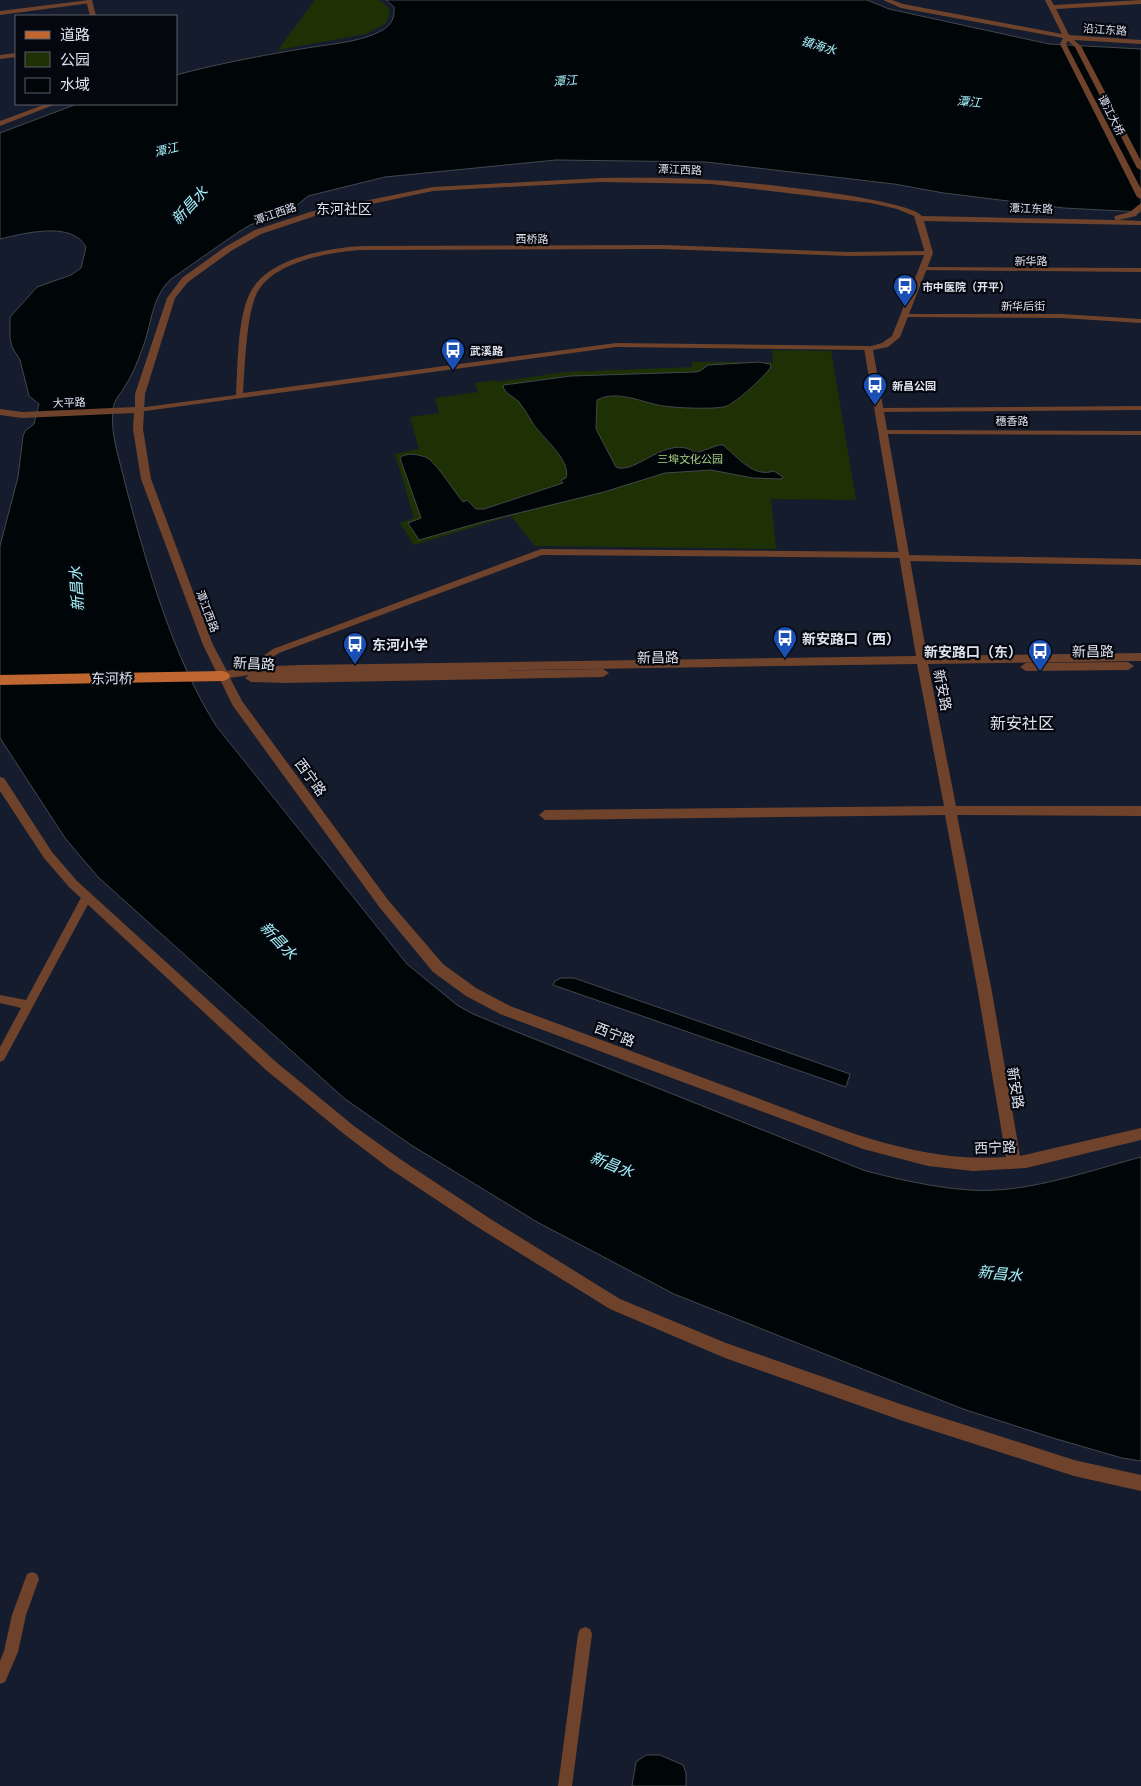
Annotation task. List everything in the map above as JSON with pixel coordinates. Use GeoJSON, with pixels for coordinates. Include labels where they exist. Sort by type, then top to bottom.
{"type":"FeatureCollection","features":[{"type":"Feature","properties":{"kind":"main road","name":"东河桥"},"geometry":{"type":"LineString","coordinates":[[0,680],[223,676]]}},
{"type":"Feature","properties":{"kind":"street"},"geometry":{"type":"LineString","coordinates":[[29,0],[30,9]]}},
{"type":"Feature","properties":{"kind":"street","name":"沿江东路"},"geometry":{"type":"LineString","coordinates":[[886,0],[901,6],[1065,40],[1141,42]]}},
{"type":"Feature","properties":{"kind":"street"},"geometry":{"type":"LineString","coordinates":[[0,13],[89,1],[93,15]]}},
{"type":"Feature","properties":{"kind":"street"},"geometry":{"type":"LineString","coordinates":[[1050,3],[1141,2]]}},
{"type":"Feature","properties":{"kind":"street","name":"谭江大桥"},"geometry":{"type":"LineString","coordinates":[[1050,3],[1065,40],[1141,196]]}},
{"type":"Feature","properties":{"kind":"street","name":"谭江大桥"},"geometry":{"type":"LineString","coordinates":[[1065,40],[1078,46],[1141,168]]}},
{"type":"Feature","properties":{"kind":"street"},"geometry":{"type":"LineString","coordinates":[[0,57],[15,55]]}},
{"type":"Feature","properties":{"kind":"street"},"geometry":{"type":"LineString","coordinates":[[0,124],[49,105]]}},
{"type":"Feature","properties":{"kind":"street","name":"潭江西路"},"geometry":{"type":"LineString","coordinates":[[223,676],[191,602],[146,479],[138,429],[138,410],[140,394],[154,348],[172,298],[179,286],[244,239],[269,228],[313,214],[433,189],[618,179],[710,182],[871,201],[915,212],[920,218]]}},
{"type":"Feature","properties":{"kind":"street"},"geometry":{"type":"LineString","coordinates":[[1104,221],[1133,214],[1141,205]]}},
{"type":"Feature","properties":{"kind":"street"},"geometry":{"type":"LineString","coordinates":[[906,209],[948,218]]}},
{"type":"Feature","properties":{"kind":"street"},"geometry":{"type":"LineString","coordinates":[[138,410],[616,345],[880,347],[890,343],[896,337],[929,253],[920,218]]}},
{"type":"Feature","properties":{"kind":"street","name":"潭江东路"},"geometry":{"type":"LineString","coordinates":[[920,218],[1141,223]]}},
{"type":"Feature","properties":{"kind":"street","name":"西桥路"},"geometry":{"type":"LineString","coordinates":[[239,397],[247,325],[254,293],[265,279],[278,270],[319,252],[362,248],[663,247],[848,254],[929,253]]}},
{"type":"Feature","properties":{"kind":"street","name":"新华路"},"geometry":{"type":"LineString","coordinates":[[922,269],[1141,270]]}},
{"type":"Feature","properties":{"kind":"street","name":"新华后街"},"geometry":{"type":"LineString","coordinates":[[905,316],[1061,316],[1141,321]]}},
{"type":"Feature","properties":{"kind":"street","name":"新安路"},"geometry":{"type":"LineString","coordinates":[[868,348],[923,664],[985,992],[1014,1163]]}},
{"type":"Feature","properties":{"kind":"street"},"geometry":{"type":"LineString","coordinates":[[880,410],[1141,408]]}},
{"type":"Feature","properties":{"kind":"street","name":"大平路"},"geometry":{"type":"LineString","coordinates":[[0,412],[22,415],[138,410]]}},
{"type":"Feature","properties":{"kind":"street","name":"穗香路"},"geometry":{"type":"LineString","coordinates":[[883,432],[1141,433]]}},
{"type":"Feature","properties":{"kind":"street"},"geometry":{"type":"LineString","coordinates":[[246,670],[276,651],[541,552],[905,556],[1141,562]]}},
{"type":"Feature","properties":{"kind":"street","name":"新昌路"},"geometry":{"type":"LineString","coordinates":[[223,676],[279,679],[1141,657]]}},
{"type":"Feature","properties":{"kind":"street","name":"新昌路"},"geometry":{"type":"LineString","coordinates":[[223,676],[246,670],[923,664],[1141,666]]}},
{"type":"Feature","properties":{"kind":"street","name":"西宁路"},"geometry":{"type":"LineString","coordinates":[[223,676],[237,703],[384,904],[438,968],[471,992],[505,1010],[885,1150],[950,1163],[972,1165],[1026,1162],[1141,1134]]}},
{"type":"Feature","properties":{"kind":"street"},"geometry":{"type":"LineString","coordinates":[[0,781],[48,855],[87,897],[271,1066],[356,1136],[395,1164],[484,1223],[615,1304],[648,1320],[725,1350],[903,1413],[1074,1468],[1141,1483]]}},
{"type":"Feature","properties":{"kind":"street"},"geometry":{"type":"LineString","coordinates":[[545,815],[950,810],[1141,812]]}},
{"type":"Feature","properties":{"kind":"street"},"geometry":{"type":"LineString","coordinates":[[0,1058],[87,897]]}},
{"type":"Feature","properties":{"kind":"street"},"geometry":{"type":"LineString","coordinates":[[0,999],[29,1005]]}},
{"type":"Feature","properties":{"kind":"street"},"geometry":{"type":"LineString","coordinates":[[0,1677],[11,1652],[19,1615],[32,1579]]}},
{"type":"Feature","properties":{"kind":"street"},"geometry":{"type":"LineString","coordinates":[[565,1786],[585,1634]]}},
{"type":"Feature","properties":{"kind":"green space"},"geometry":{"type":"Polygon","coordinates":[[[315,0],[379,0],[388,7],[390,14],[385,24],[366,34],[278,50],[315,0]]]}},
{"type":"Feature","properties":{"kind":"green space","name":"三埠文化公园"},"geometry":{"type":"Polygon","coordinates":[[[772,350],[831,351],[856,500],[771,499],[776,549],[535,546],[511,516],[414,545],[400,523],[414,518],[395,454],[419,449],[410,417],[439,413],[435,398],[478,392],[475,383],[496,380],[497,382],[565,372],[692,367],[692,362],[773,362],[772,350]]]}},
{"type":"Feature","properties":{"kind":"water"},"geometry":{"type":"Polygon","coordinates":[[[386,0],[867,0],[889,9],[1049,44],[1141,49],[1141,212],[1064,208],[944,193],[894,184],[706,162],[556,160],[385,177],[308,196],[290,211],[250,225],[171,279],[156,301],[144,344],[128,381],[115,402],[112,419],[118,458],[152,579],[187,672],[217,727],[407,964],[457,1005],[507,1028],[863,1170],[894,1178],[946,1188],[995,1190],[1050,1182],[1141,1157],[1141,1461],[1122,1458],[1053,1438],[963,1409],[674,1294],[537,1222],[411,1145],[345,1099],[98,877],[65,838],[0,738],[0,546],[18,477],[23,436],[25,431],[34,424],[39,404],[29,396],[20,360],[12,347],[10,317],[37,287],[71,275],[81,268],[86,247],[79,239],[58,231],[33,232],[0,239],[0,133],[74,105],[178,105],[178,74],[254,57],[364,38],[383,30],[391,23],[394,7],[386,0]]]}},
{"type":"Feature","properties":{"kind":"water"},"geometry":{"type":"Polygon","coordinates":[[[759,362],[770,364],[771,367],[751,388],[727,406],[704,408],[672,407],[628,397],[604,397],[597,400],[596,429],[616,467],[633,466],[663,451],[674,448],[685,448],[696,453],[723,445],[746,465],[759,472],[774,471],[783,477],[781,479],[753,478],[711,470],[665,473],[604,492],[482,522],[419,540],[408,523],[421,518],[400,458],[409,454],[429,459],[442,473],[463,502],[467,500],[476,509],[484,509],[563,483],[561,480],[566,478],[567,471],[560,456],[536,428],[519,402],[506,391],[504,385],[571,376],[695,372],[708,365],[759,362]]]}},
{"type":"Feature","properties":{"kind":"water"},"geometry":{"type":"Polygon","coordinates":[[[561,978],[574,978],[850,1074],[846,1087],[553,985],[555,981],[561,978]]]}},
{"type":"Feature","properties":{"kind":"water"},"geometry":{"type":"Polygon","coordinates":[[[646,1755],[660,1755],[683,1765],[686,1773],[686,1786],[632,1786],[636,1762],[646,1755]]]}},
{"type":"Feature","properties":{"kind":"place","name":"市中医院（开平）"},"geometry":{"type":"Point","coordinates":[905,307]}},
{"type":"Feature","properties":{"kind":"place","name":"武溪路"},"geometry":{"type":"Point","coordinates":[453,371]}},
{"type":"Feature","properties":{"kind":"place","name":"新昌公园"},"geometry":{"type":"Point","coordinates":[875,406]}},
{"type":"Feature","properties":{"kind":"place","name":"新安路口（西）"},"geometry":{"type":"Point","coordinates":[785,659]}},
{"type":"Feature","properties":{"kind":"place","name":"东河小学"},"geometry":{"type":"Point","coordinates":[355,665]}},
{"type":"Feature","properties":{"kind":"place","name":"新安路口（东）"},"geometry":{"type":"Point","coordinates":[1040,672]}},
{"type":"Feature","properties":{"kind":"district","name":"东河社区"},"geometry":{"type":"Point","coordinates":[344,208]}},
{"type":"Feature","properties":{"kind":"district","name":"新安社区"},"geometry":{"type":"Point","coordinates":[1022,722]}},
{"type":"Feature","properties":{"kind":"water label","name":"镇海水"},"geometry":{"type":"Point","coordinates":[819,45]}},
{"type":"Feature","properties":{"kind":"water label","name":"潭江"},"geometry":{"type":"Point","coordinates":[565,80]}},
{"type":"Feature","properties":{"kind":"water label","name":"潭江"},"geometry":{"type":"Point","coordinates":[969,101]}},
{"type":"Feature","properties":{"kind":"water label","name":"潭江"},"geometry":{"type":"Point","coordinates":[166,149]}},
{"type":"Feature","properties":{"kind":"water label","name":"新昌水"},"geometry":{"type":"Point","coordinates":[189,205]}},
{"type":"Feature","properties":{"kind":"water label","name":"新昌水"},"geometry":{"type":"Point","coordinates":[76,589]}},
{"type":"Feature","properties":{"kind":"water label","name":"新昌水"},"geometry":{"type":"Point","coordinates":[279,940]}},
{"type":"Feature","properties":{"kind":"water label","name":"新昌水"},"geometry":{"type":"Point","coordinates":[612,1164]}},
{"type":"Feature","properties":{"kind":"water label","name":"新昌水"},"geometry":{"type":"Point","coordinates":[1000,1273]}}]}
